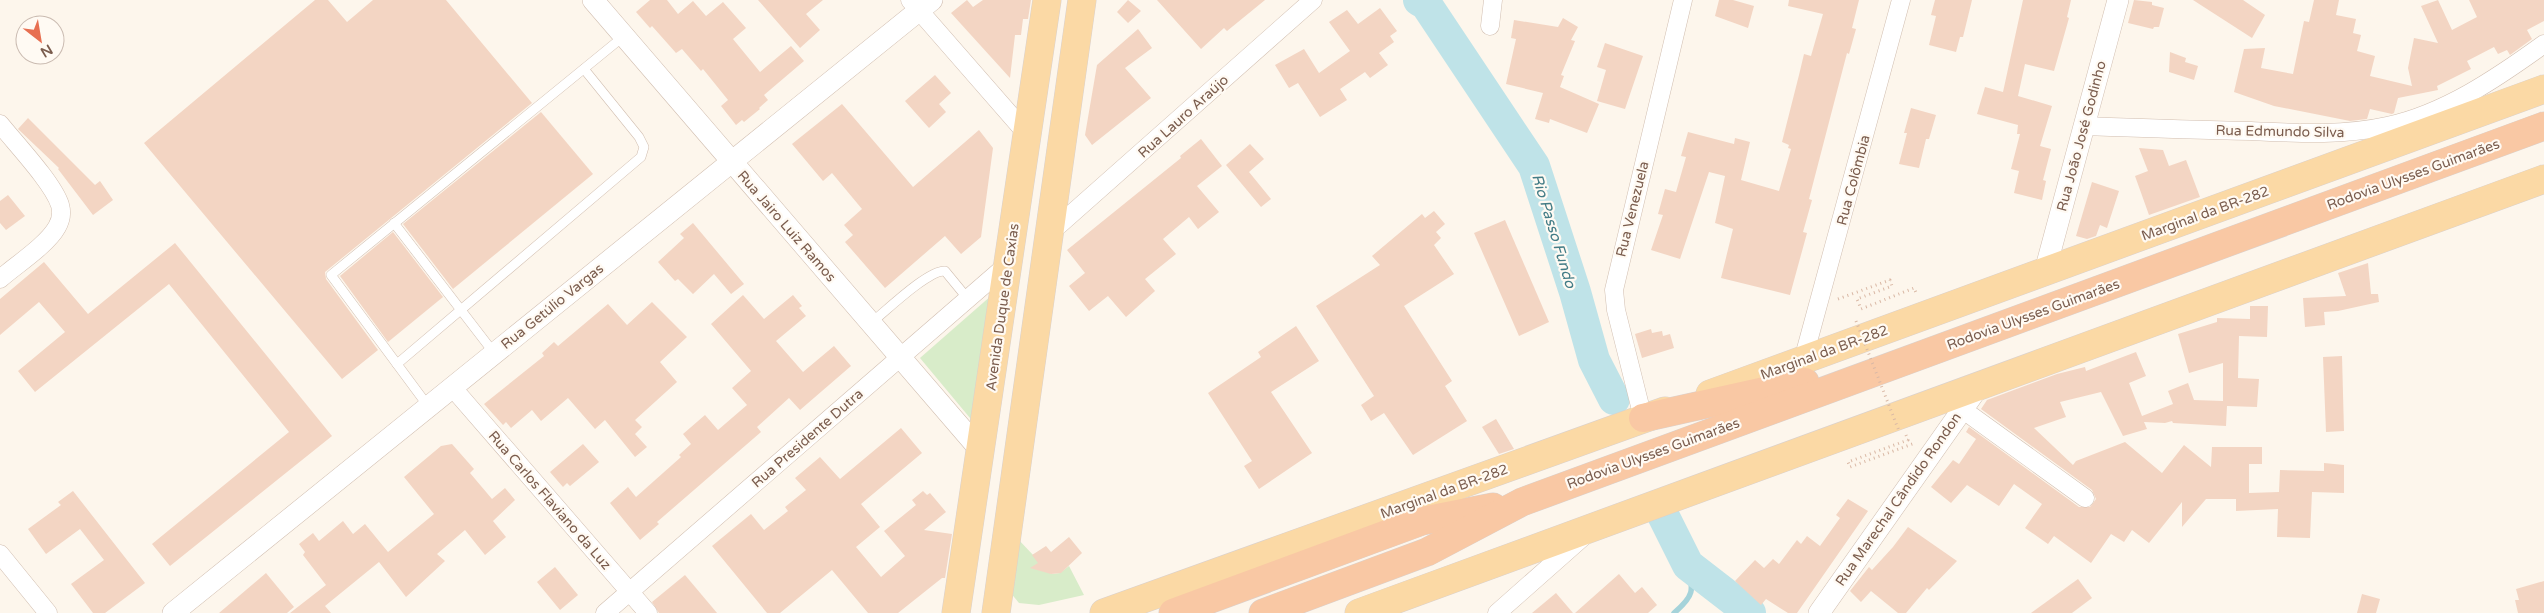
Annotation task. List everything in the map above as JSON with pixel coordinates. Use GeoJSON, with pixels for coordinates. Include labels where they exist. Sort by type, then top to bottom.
{"type":"FeatureCollection","features":[{"type":"Feature","properties":{"kind":"highway","name":"Rodovia Ulysses Guimarães"},"geometry":{"type":"LineString","coordinates":[[1263,613],[1427,552],[1522,502],[2544,126]]}},
{"type":"Feature","properties":{"kind":"highway"},"geometry":{"type":"LineString","coordinates":[[1643,418],[1911,358]]}},
{"type":"Feature","properties":{"kind":"highway","name":"Rodovia Ulysses Guimarães"},"geometry":{"type":"LineString","coordinates":[[1173,613],[1422,521],[1522,502]]}},
{"type":"Feature","properties":{"kind":"main road","name":"Avenida Duque de Caxias"},"geometry":{"type":"LineString","coordinates":[[956,613],[1047,0]]}},
{"type":"Feature","properties":{"kind":"main road"},"geometry":{"type":"LineString","coordinates":[[996,613],[1082,0]]}},
{"type":"Feature","properties":{"kind":"main road","name":"Marginal da BR-282"},"geometry":{"type":"LineString","coordinates":[[1104,613],[2544,89]]}},
{"type":"Feature","properties":{"kind":"main road"},"geometry":{"type":"LineString","coordinates":[[1359,613],[2544,179]]}},
{"type":"Feature","properties":{"kind":"street","name":"Rua Jairo Luiz Ramos"},"geometry":{"type":"LineString","coordinates":[[593,0],[981,451]]}},
{"type":"Feature","properties":{"kind":"street","name":"Rua Lauro Araújo"},"geometry":{"type":"LineString","coordinates":[[1050,228],[1059,225],[1313,0]]}},
{"type":"Feature","properties":{"kind":"street"},"geometry":{"type":"LineString","coordinates":[[1490,26],[1493,0]]}},
{"type":"Feature","properties":{"kind":"street","name":"Rua Venezuela"},"geometry":{"type":"LineString","coordinates":[[1643,418],[1616,310],[1614,290],[1683,0]]}},
{"type":"Feature","properties":{"kind":"street","name":"Rua Colômbia"},"geometry":{"type":"LineString","coordinates":[[1803,360],[1900,0]]}},
{"type":"Feature","properties":{"kind":"street","name":"Rua João José Godinho"},"geometry":{"type":"LineString","coordinates":[[2045,271],[2118,0]]}},
{"type":"Feature","properties":{"kind":"street"},"geometry":{"type":"LineString","coordinates":[[920,3],[1027,134]]}},
{"type":"Feature","properties":{"kind":"street","name":"Rua Getúlio Vargas"},"geometry":{"type":"LineString","coordinates":[[173,613],[732,161],[920,3]]}},
{"type":"Feature","properties":{"kind":"street","name":"Rua Edmundo Silva"},"geometry":{"type":"LineString","coordinates":[[2084,126],[2306,133],[2343,133],[2387,126],[2418,117],[2471,92],[2544,44]]}},
{"type":"Feature","properties":{"kind":"street"},"geometry":{"type":"LineString","coordinates":[[0,124],[52,190],[62,215],[58,226],[50,236],[0,279]]}},
{"type":"Feature","properties":{"kind":"street","name":"Rua Presidente Dutra"},"geometry":{"type":"LineString","coordinates":[[605,613],[1008,264]]}},
{"type":"Feature","properties":{"kind":"street","name":"Rua Marechal Cândido Rondon"},"geometry":{"type":"LineString","coordinates":[[1819,613],[1979,386]]}},
{"type":"Feature","properties":{"kind":"street","name":"Rua Carlos Flaviano da Luz"},"geometry":{"type":"LineString","coordinates":[[452,387],[648,613]]}},
{"type":"Feature","properties":{"kind":"street"},"geometry":{"type":"LineString","coordinates":[[1962,409],[2085,498]]}},
{"type":"Feature","properties":{"kind":"street"},"geometry":{"type":"LineString","coordinates":[[1497,613],[1594,527]]}},
{"type":"Feature","properties":{"kind":"street"},"geometry":{"type":"LineString","coordinates":[[0,554],[48,613]]}},
{"type":"Feature","properties":{"kind":"lane"},"geometry":{"type":"LineString","coordinates":[[428,406],[331,275],[624,36]]}},
{"type":"Feature","properties":{"kind":"lane"},"geometry":{"type":"LineString","coordinates":[[397,364],[641,157],[644,147],[639,138],[584,69]]}},
{"type":"Feature","properties":{"kind":"lane"},"geometry":{"type":"LineString","coordinates":[[394,223],[494,353]]}},
{"type":"Feature","properties":{"kind":"lane"},"geometry":{"type":"LineString","coordinates":[[871,323],[929,277],[941,271],[945,271],[968,299]]}},
{"type":"Feature","properties":{"kind":"path"},"geometry":{"type":"LineString","coordinates":[[1818,305],[1890,280],[1892,286],[1858,299],[1861,309],[1914,288],[1918,297],[1909,300]]}},
{"type":"Feature","properties":{"kind":"path"},"geometry":{"type":"LineString","coordinates":[[1865,318],[1856,321],[1899,431]]}},
{"type":"Feature","properties":{"kind":"green space"},"geometry":{"type":"Polygon","coordinates":[[[992,295],[975,424],[920,358],[992,295]]]}},
{"type":"Feature","properties":{"kind":"green space"},"geometry":{"type":"Polygon","coordinates":[[[1017,538],[1051,574],[1060,573],[1069,566],[1084,595],[1039,605],[1019,603],[1009,591],[1017,538]]]}},
{"type":"Feature","properties":{"kind":"building"},"geometry":{"type":"Polygon","coordinates":[[[315,0],[328,0],[347,22],[373,0],[446,0],[532,103],[325,272],[326,279],[378,350],[342,379],[144,143],[315,0]]]}},
{"type":"Feature","properties":{"kind":"building"},"geometry":{"type":"Polygon","coordinates":[[[650,0],[667,0],[678,14],[693,1],[706,16],[723,2],[746,28],[733,39],[760,72],[791,46],[804,61],[764,95],[768,100],[760,109],[744,122],[742,120],[736,125],[721,106],[728,100],[703,69],[701,71],[682,49],[676,53],[652,26],[650,28],[636,12],[650,0]]]}},
{"type":"Feature","properties":{"kind":"building"},"geometry":{"type":"Polygon","coordinates":[[[758,0],[823,0],[806,14],[820,30],[800,48],[758,0]]]}},
{"type":"Feature","properties":{"kind":"building"},"geometry":{"type":"Polygon","coordinates":[[[967,0],[973,7],[983,0],[1031,0],[1028,19],[1023,19],[1021,35],[1015,35],[1010,78],[951,13],[967,0]]]}},
{"type":"Feature","properties":{"kind":"building"},"geometry":{"type":"Polygon","coordinates":[[[1128,0],[1141,11],[1128,23],[1117,12],[1128,0]]]}},
{"type":"Feature","properties":{"kind":"building"},"geometry":{"type":"Polygon","coordinates":[[[1157,0],[1265,0],[1227,31],[1224,28],[1201,49],[1157,0]]]}},
{"type":"Feature","properties":{"kind":"building"},"geometry":{"type":"Polygon","coordinates":[[[1719,0],[1733,0],[1754,6],[1748,28],[1715,16],[1719,0]]]}},
{"type":"Feature","properties":{"kind":"building"},"geometry":{"type":"Polygon","coordinates":[[[1789,0],[1859,0],[1852,28],[1856,29],[1849,54],[1847,53],[1809,199],[1812,200],[1803,232],[1807,233],[1790,295],[1721,278],[1733,229],[1715,223],[1725,176],[1709,172],[1680,259],[1651,250],[1663,215],[1658,214],[1665,189],[1676,192],[1686,157],[1681,156],[1688,132],[1734,144],[1735,138],[1750,142],[1741,180],[1779,191],[1791,149],[1788,148],[1789,145],[1782,142],[1804,54],[1811,56],[1823,14],[1788,6],[1789,0]]]}},
{"type":"Feature","properties":{"kind":"building"},"geometry":{"type":"Polygon","coordinates":[[[1935,0],[1972,0],[1963,37],[1960,37],[1956,52],[1929,45],[1936,16],[1931,15],[1935,0]]]}},
{"type":"Feature","properties":{"kind":"building"},"geometry":{"type":"Polygon","coordinates":[[[2023,0],[2071,0],[2067,17],[2069,18],[2054,71],[2025,64],[2018,96],[2052,106],[2040,146],[2051,149],[2043,180],[2046,181],[2042,200],[2014,193],[2019,171],[2011,169],[2020,134],[2017,134],[2018,125],[1977,114],[1985,87],[2003,92],[2023,0]]]}},
{"type":"Feature","properties":{"kind":"building"},"geometry":{"type":"Polygon","coordinates":[[[2134,0],[2152,2],[2152,5],[2164,8],[2159,27],[2154,27],[2153,29],[2128,23],[2134,0]]]}},
{"type":"Feature","properties":{"kind":"building"},"geometry":{"type":"Polygon","coordinates":[[[2193,0],[2243,0],[2265,15],[2252,38],[2193,0]]]}},
{"type":"Feature","properties":{"kind":"building"},"geometry":{"type":"Polygon","coordinates":[[[2314,0],[2339,0],[2336,15],[2356,19],[2353,33],[2361,35],[2357,51],[2375,56],[2370,76],[2412,86],[2408,68],[2414,38],[2438,43],[2421,6],[2438,0],[2452,30],[2477,17],[2469,0],[2544,0],[2544,21],[2527,30],[2532,39],[2510,55],[2507,50],[2498,54],[2494,47],[2467,61],[2471,69],[2437,86],[2438,90],[2398,98],[2394,113],[2392,114],[2370,109],[2367,119],[2350,121],[2274,106],[2234,92],[2244,49],[2265,48],[2261,68],[2293,74],[2304,21],[2309,22],[2314,0]]]}},
{"type":"Feature","properties":{"kind":"building"},"geometry":{"type":"Polygon","coordinates":[[[1380,8],[1397,31],[1390,36],[1394,42],[1379,53],[1388,65],[1370,78],[1365,72],[1340,89],[1347,100],[1320,117],[1298,83],[1289,88],[1275,65],[1304,49],[1319,73],[1350,51],[1329,22],[1347,10],[1358,24],[1380,8]]]}},
{"type":"Feature","properties":{"kind":"building"},"geometry":{"type":"Polygon","coordinates":[[[1563,18],[1578,27],[1571,40],[1575,41],[1561,75],[1564,76],[1560,87],[1599,104],[1587,133],[1550,119],[1549,123],[1535,119],[1543,93],[1506,84],[1516,39],[1511,38],[1514,20],[1558,27],[1563,18]]]}},
{"type":"Feature","properties":{"kind":"building"},"geometry":{"type":"Polygon","coordinates":[[[1138,29],[1152,48],[1125,68],[1151,98],[1092,145],[1085,135],[1097,65],[1138,29]]]}},
{"type":"Feature","properties":{"kind":"building"},"geometry":{"type":"Polygon","coordinates":[[[1605,43],[1643,56],[1625,109],[1597,101],[1606,70],[1597,67],[1605,43]]]}},
{"type":"Feature","properties":{"kind":"building"},"geometry":{"type":"Polygon","coordinates":[[[2170,52],[2186,58],[2185,62],[2198,66],[2194,80],[2169,72],[2170,52]]]}},
{"type":"Feature","properties":{"kind":"building"},"geometry":{"type":"Polygon","coordinates":[[[935,75],[951,93],[939,104],[946,112],[929,128],[905,101],[935,75]]]}},
{"type":"Feature","properties":{"kind":"building"},"geometry":{"type":"Polygon","coordinates":[[[842,104],[913,187],[979,130],[993,148],[981,237],[961,254],[945,236],[885,288],[845,242],[853,235],[844,225],[862,209],[832,173],[823,181],[792,144],[842,104]]]}},
{"type":"Feature","properties":{"kind":"building"},"geometry":{"type":"Polygon","coordinates":[[[1911,108],[1936,115],[1929,139],[1926,139],[1919,168],[1899,164],[1907,133],[1904,133],[1911,108]]]}},
{"type":"Feature","properties":{"kind":"building"},"geometry":{"type":"Polygon","coordinates":[[[541,112],[593,174],[453,289],[403,224],[541,112]]]}},
{"type":"Feature","properties":{"kind":"building"},"geometry":{"type":"Polygon","coordinates":[[[28,118],[95,185],[100,181],[113,200],[93,215],[59,168],[18,129],[28,118]]]}},
{"type":"Feature","properties":{"kind":"building"},"geometry":{"type":"Polygon","coordinates":[[[1201,139],[1222,166],[1197,186],[1219,212],[1198,229],[1189,217],[1163,239],[1176,254],[1145,279],[1155,291],[1126,317],[1108,296],[1089,311],[1069,286],[1085,273],[1067,250],[1181,158],[1180,156],[1201,139]]]}},
{"type":"Feature","properties":{"kind":"building"},"geometry":{"type":"Polygon","coordinates":[[[1250,144],[1264,159],[1249,172],[1271,199],[1261,207],[1226,165],[1250,144]]]}},
{"type":"Feature","properties":{"kind":"building"},"geometry":{"type":"Polygon","coordinates":[[[2139,148],[2163,150],[2169,166],[2186,160],[2200,197],[2149,215],[2135,176],[2148,171],[2139,148]]]}},
{"type":"Feature","properties":{"kind":"building"},"geometry":{"type":"Polygon","coordinates":[[[2092,182],[2119,191],[2107,228],[2100,225],[2096,236],[2087,239],[2076,236],[2092,182]]]}},
{"type":"Feature","properties":{"kind":"building"},"geometry":{"type":"Polygon","coordinates":[[[8,195],[25,216],[6,230],[0,223],[0,201],[8,195]]]}},
{"type":"Feature","properties":{"kind":"building"},"geometry":{"type":"Polygon","coordinates":[[[1434,211],[1445,224],[1436,232],[1441,238],[1434,245],[1454,274],[1404,306],[1452,381],[1445,386],[1467,421],[1413,455],[1384,413],[1371,421],[1361,405],[1374,396],[1316,306],[1380,265],[1372,256],[1422,214],[1425,218],[1434,211]]]}},
{"type":"Feature","properties":{"kind":"building"},"geometry":{"type":"Polygon","coordinates":[[[1505,220],[1549,322],[1519,336],[1474,233],[1505,220]]]}},
{"type":"Feature","properties":{"kind":"building"},"geometry":{"type":"Polygon","coordinates":[[[693,223],[744,284],[731,294],[714,274],[693,294],[678,279],[675,281],[658,262],[684,238],[680,234],[693,223]]]}},
{"type":"Feature","properties":{"kind":"building"},"geometry":{"type":"Polygon","coordinates":[[[393,232],[443,297],[388,342],[340,276],[393,232]]]}},
{"type":"Feature","properties":{"kind":"building"},"geometry":{"type":"Polygon","coordinates":[[[175,243],[332,436],[170,566],[152,544],[289,432],[169,284],[35,392],[18,371],[65,332],[39,302],[0,335],[0,299],[44,262],[88,314],[175,243]]]}},
{"type":"Feature","properties":{"kind":"building"},"geometry":{"type":"Polygon","coordinates":[[[2368,263],[2371,294],[2378,294],[2379,302],[2338,311],[2324,312],[2325,325],[2305,327],[2303,298],[2346,296],[2338,273],[2368,263]]]}},
{"type":"Feature","properties":{"kind":"building"},"geometry":{"type":"Polygon","coordinates":[[[743,295],[764,319],[793,295],[802,306],[799,308],[806,316],[776,341],[803,372],[834,346],[851,366],[800,410],[789,398],[757,427],[761,432],[657,522],[659,524],[640,540],[610,503],[628,487],[636,497],[681,457],[679,455],[691,444],[683,434],[705,415],[718,430],[747,405],[732,388],[751,371],[711,324],[743,295]]]}},
{"type":"Feature","properties":{"kind":"building"},"geometry":{"type":"Polygon","coordinates":[[[652,302],[687,337],[660,362],[677,382],[635,420],[642,427],[635,434],[647,447],[635,457],[605,420],[595,429],[568,398],[541,421],[532,410],[511,428],[506,422],[503,425],[484,404],[544,356],[542,353],[554,342],[558,346],[608,304],[627,325],[652,302]]]}},
{"type":"Feature","properties":{"kind":"building"},"geometry":{"type":"Polygon","coordinates":[[[2250,306],[2268,306],[2267,337],[2239,336],[2238,378],[2259,379],[2257,407],[2227,406],[2226,426],[2173,423],[2172,421],[2165,423],[2144,422],[2147,429],[2123,436],[2101,392],[2060,402],[2066,417],[2034,428],[2073,465],[2076,461],[2125,442],[2162,473],[2184,445],[2211,467],[2212,447],[2262,447],[2262,464],[2249,464],[2249,493],[2279,492],[2280,470],[2324,471],[2324,463],[2344,465],[2344,493],[2312,492],[2310,538],[2277,537],[2278,509],[2236,511],[2236,499],[2206,499],[2182,527],[2182,502],[2149,543],[2132,530],[2124,542],[2111,534],[2091,563],[2054,536],[2048,544],[2025,528],[2042,504],[2014,484],[1999,506],[1967,485],[1951,503],[1931,487],[1953,460],[1959,464],[1976,439],[1966,432],[1969,427],[2079,507],[2090,507],[2096,499],[2092,490],[1981,409],[1987,400],[2057,374],[2085,367],[2086,371],[2136,352],[2146,376],[2129,383],[2142,416],[2173,404],[2168,391],[2188,383],[2194,400],[2223,401],[2223,363],[2189,373],[2178,334],[2217,322],[2217,318],[2250,319],[2250,306]]]}},
{"type":"Feature","properties":{"kind":"building"},"geometry":{"type":"Polygon","coordinates":[[[1296,326],[1319,361],[1271,392],[1312,453],[1259,489],[1244,466],[1252,461],[1208,393],[1261,357],[1258,352],[1296,326]]]}},
{"type":"Feature","properties":{"kind":"building"},"geometry":{"type":"Polygon","coordinates":[[[1651,329],[1652,333],[1662,331],[1663,336],[1670,334],[1674,348],[1642,358],[1635,334],[1651,329]]]}},
{"type":"Feature","properties":{"kind":"building"},"geometry":{"type":"Polygon","coordinates":[[[2342,356],[2344,431],[2326,432],[2323,357],[2342,356]]]}},
{"type":"Feature","properties":{"kind":"building"},"geometry":{"type":"Polygon","coordinates":[[[1496,419],[1514,449],[1499,454],[1482,427],[1496,419]]]}},
{"type":"Feature","properties":{"kind":"building"},"geometry":{"type":"Polygon","coordinates":[[[901,428],[922,453],[861,504],[880,527],[856,547],[881,577],[905,556],[884,531],[916,505],[912,500],[923,491],[927,495],[930,493],[946,512],[924,530],[952,534],[945,578],[942,578],[898,613],[868,613],[832,570],[780,613],[767,613],[712,546],[751,514],[764,530],[788,511],[785,507],[806,490],[795,478],[820,457],[840,479],[901,428]]]}},
{"type":"Feature","properties":{"kind":"building"},"geometry":{"type":"Polygon","coordinates":[[[452,444],[474,469],[470,473],[492,499],[505,488],[515,500],[493,521],[506,537],[485,555],[465,530],[437,554],[445,561],[406,597],[379,562],[325,606],[331,613],[290,613],[326,585],[303,555],[305,552],[299,544],[313,533],[319,541],[343,521],[353,534],[365,524],[388,552],[434,514],[404,477],[441,446],[452,444]]]}},
{"type":"Feature","properties":{"kind":"building"},"geometry":{"type":"Polygon","coordinates":[[[583,444],[599,462],[570,486],[567,483],[563,487],[550,472],[583,444]]]}},
{"type":"Feature","properties":{"kind":"building"},"geometry":{"type":"Polygon","coordinates":[[[73,491],[145,583],[105,613],[93,613],[71,584],[104,560],[80,529],[46,554],[28,529],[61,505],[58,502],[73,491]]]}},
{"type":"Feature","properties":{"kind":"building"},"geometry":{"type":"Polygon","coordinates":[[[1848,499],[1868,511],[1797,613],[1788,613],[1766,599],[1761,605],[1735,581],[1755,560],[1764,568],[1773,559],[1779,564],[1797,540],[1801,544],[1807,536],[1820,546],[1840,518],[1836,515],[1848,499]]]}},
{"type":"Feature","properties":{"kind":"building"},"geometry":{"type":"Polygon","coordinates":[[[1908,527],[1957,561],[1929,590],[1927,588],[1906,613],[1898,613],[1871,591],[1861,602],[1850,591],[1869,567],[1872,570],[1893,547],[1908,527]]]}},
{"type":"Feature","properties":{"kind":"building"},"geometry":{"type":"Polygon","coordinates":[[[1069,537],[1082,553],[1061,573],[1051,574],[1030,568],[1038,563],[1032,555],[1046,546],[1051,552],[1069,537]]]}},
{"type":"Feature","properties":{"kind":"building"},"geometry":{"type":"Polygon","coordinates":[[[555,567],[578,595],[560,610],[537,582],[555,567]]]}},
{"type":"Feature","properties":{"kind":"building"},"geometry":{"type":"Polygon","coordinates":[[[266,573],[294,607],[287,613],[219,613],[266,573]]]}},
{"type":"Feature","properties":{"kind":"building"},"geometry":{"type":"Polygon","coordinates":[[[1619,574],[1635,593],[1642,587],[1657,605],[1648,613],[1575,613],[1619,574]]]}},
{"type":"Feature","properties":{"kind":"building"},"geometry":{"type":"Polygon","coordinates":[[[685,575],[717,613],[659,613],[652,602],[685,575]]]}},
{"type":"Feature","properties":{"kind":"building"},"geometry":{"type":"Polygon","coordinates":[[[2078,579],[2092,598],[2072,613],[2031,613],[2078,579]]]}},
{"type":"Feature","properties":{"kind":"building"},"geometry":{"type":"Polygon","coordinates":[[[2544,581],[2544,613],[2518,613],[2515,600],[2519,600],[2516,589],[2544,581]]]}},
{"type":"Feature","properties":{"kind":"building"},"geometry":{"type":"Polygon","coordinates":[[[1556,593],[1573,613],[1532,613],[1556,593]]]}},
{"type":"Feature","properties":{"kind":"building"},"geometry":{"type":"Polygon","coordinates":[[[2362,594],[2380,599],[2376,613],[2357,613],[2362,594]]]}},
{"type":"Feature","properties":{"kind":"waterway","name":"Rio Passo Fundo"},"geometry":{"type":"LineString","coordinates":[[1419,0],[1426,4],[1534,166],[1575,292],[1594,360],[1614,399]]}},
{"type":"Feature","properties":{"kind":"waterway","name":"Rio Passo Fundo"},"geometry":{"type":"LineString","coordinates":[[1661,511],[1688,565],[1750,613]]}},
{"type":"Feature","properties":{"kind":"waterway"},"geometry":{"type":"LineString","coordinates":[[1674,613],[1685,602],[1691,592],[1688,565]]}}]}
